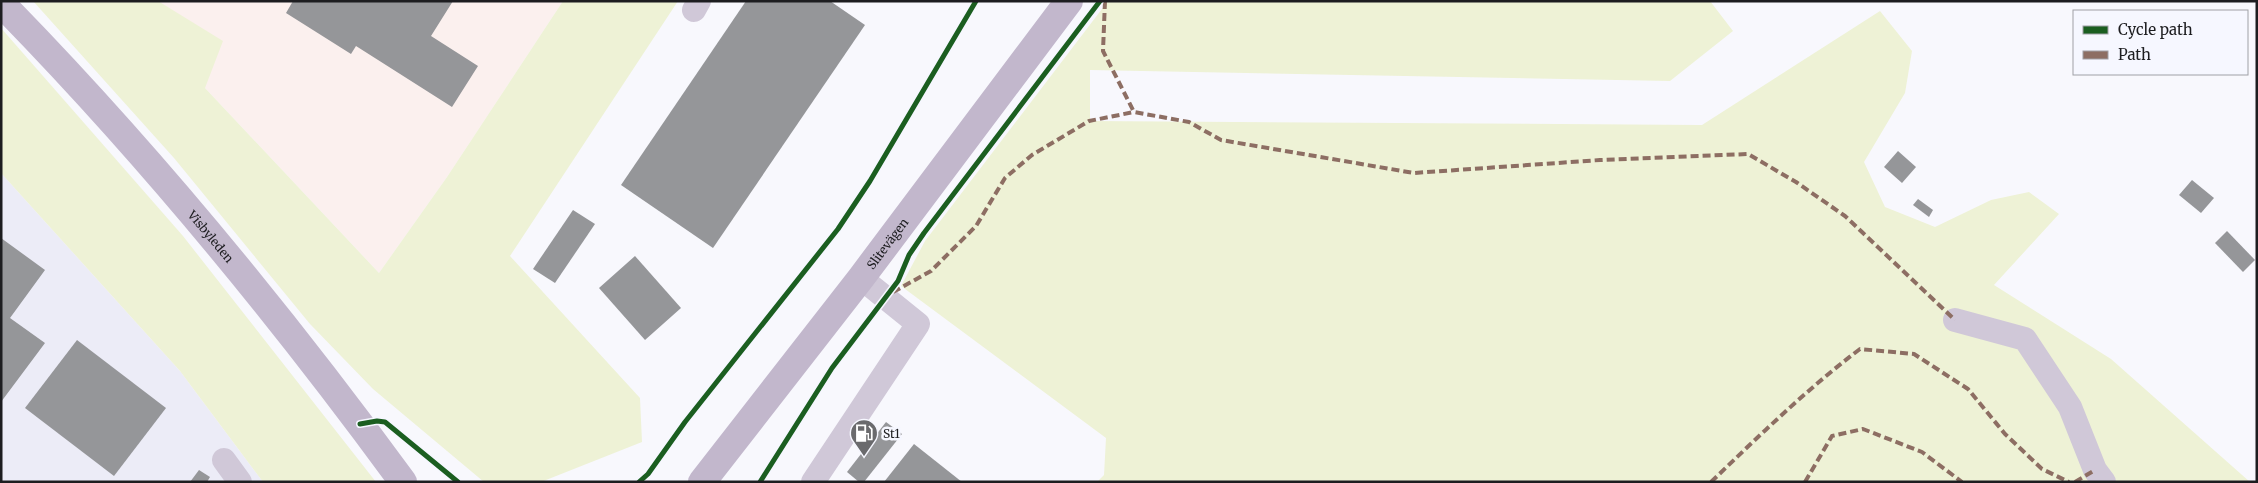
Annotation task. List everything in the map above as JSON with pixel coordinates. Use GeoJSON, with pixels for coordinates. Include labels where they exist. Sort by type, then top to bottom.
{"type":"FeatureCollection","features":[{"type":"Feature","properties":{"kind":"main road","name":"Slitevägen"},"geometry":{"type":"LineString","coordinates":[[702,482],[861,278],[1068,1]]}},
{"type":"Feature","properties":{"kind":"main road","name":"Visbyleden"},"geometry":{"type":"LineString","coordinates":[[1,3],[136,149],[192,215],[264,302],[403,482]]}},
{"type":"Feature","properties":{"kind":"lane"},"geometry":{"type":"LineString","coordinates":[[813,482],[918,324],[861,278]]}},
{"type":"Feature","properties":{"kind":"lane"},"geometry":{"type":"LineString","coordinates":[[1955,320],[2025,339],[2070,407],[2096,470],[2104,482]]}},
{"type":"Feature","properties":{"kind":"lane"},"geometry":{"type":"LineString","coordinates":[[224,460],[240,482]]}},
{"type":"Feature","properties":{"kind":"shaded area"},"geometry":{"type":"Polygon","coordinates":[[[158,1],[563,1],[447,177],[379,273],[205,88],[158,1]]]}},
{"type":"Feature","properties":{"kind":"shaded area"},"geometry":{"type":"Polygon","coordinates":[[[1,173],[180,371],[263,482],[1,482],[1,173]]]}},
{"type":"Feature","properties":{"kind":"green space"},"geometry":{"type":"Polygon","coordinates":[[[33,1],[158,1],[223,41],[205,88],[379,273],[447,177],[563,1],[678,1],[510,256],[640,398],[642,442],[541,482],[484,482],[373,389],[310,324],[174,158],[33,1]]]}},
{"type":"Feature","properties":{"kind":"green space"},"geometry":{"type":"Polygon","coordinates":[[[1108,1],[1710,1],[1733,31],[1670,81],[1090,70],[1090,121],[1702,125],[1880,11],[1912,51],[1905,93],[1864,162],[1885,207],[1935,227],[1991,200],[2029,192],[2059,214],[1994,285],[2111,359],[2250,482],[1097,482],[1104,475],[1106,438],[901,286],[925,241],[1108,1]]]}},
{"type":"Feature","properties":{"kind":"green space"},"geometry":{"type":"Polygon","coordinates":[[[1,28],[183,236],[376,482],[263,482],[180,371],[1,173],[1,28]]]}},
{"type":"Feature","properties":{"kind":"building"},"geometry":{"type":"Polygon","coordinates":[[[293,1],[453,1],[431,36],[478,66],[452,107],[356,46],[351,54],[286,13],[293,1]]]}},
{"type":"Feature","properties":{"kind":"building"},"geometry":{"type":"Polygon","coordinates":[[[746,1],[830,1],[865,25],[713,248],[621,185],[746,1]]]}},
{"type":"Feature","properties":{"kind":"building"},"geometry":{"type":"Polygon","coordinates":[[[1898,151],[1916,167],[1902,183],[1884,167],[1898,151]]]}},
{"type":"Feature","properties":{"kind":"building"},"geometry":{"type":"Polygon","coordinates":[[[2192,180],[2214,198],[2201,213],[2179,195],[2192,180]]]}},
{"type":"Feature","properties":{"kind":"building"},"geometry":{"type":"Polygon","coordinates":[[[1918,199],[1933,210],[1929,217],[1913,205],[1918,199]]]}},
{"type":"Feature","properties":{"kind":"building"},"geometry":{"type":"Polygon","coordinates":[[[573,210],[595,224],[555,283],[533,269],[573,210]]]}},
{"type":"Feature","properties":{"kind":"building"},"geometry":{"type":"Polygon","coordinates":[[[2227,231],[2255,260],[2243,272],[2215,243],[2227,231]]]}},
{"type":"Feature","properties":{"kind":"building"},"geometry":{"type":"Polygon","coordinates":[[[1,238],[45,270],[10,318],[45,343],[1,402],[1,238]]]}},
{"type":"Feature","properties":{"kind":"building"},"geometry":{"type":"Polygon","coordinates":[[[635,256],[681,308],[645,340],[599,288],[635,256]]]}},
{"type":"Feature","properties":{"kind":"building"},"geometry":{"type":"Polygon","coordinates":[[[77,340],[166,408],[114,476],[25,408],[77,340]]]}},
{"type":"Feature","properties":{"kind":"building"},"geometry":{"type":"Polygon","coordinates":[[[886,422],[902,434],[864,482],[859,482],[847,472],[886,422]]]}},
{"type":"Feature","properties":{"kind":"building"},"geometry":{"type":"Polygon","coordinates":[[[914,444],[962,482],[884,482],[914,444]]]}},
{"type":"Feature","properties":{"kind":"building"},"geometry":{"type":"Polygon","coordinates":[[[199,470],[210,477],[207,482],[190,482],[199,470]]]}},
{"type":"Feature","properties":{"kind":"marked path"},"geometry":{"type":"LineString","coordinates":[[1105,1],[1103,51],[1134,112],[1189,122],[1221,140],[1414,173],[1600,160],[1748,154],[1796,182],[1845,216],[1955,320]]}},
{"type":"Feature","properties":{"kind":"marked path"},"geometry":{"type":"LineString","coordinates":[[893,292],[931,271],[976,226],[1005,178],[1032,155],[1089,121],[1134,112]]}},
{"type":"Feature","properties":{"kind":"marked path"},"geometry":{"type":"LineString","coordinates":[[1711,482],[1765,430],[1840,364],[1860,349],[1914,354],[1968,389],[2005,434],[2042,469],[2069,482]]}},
{"type":"Feature","properties":{"kind":"marked path"},"geometry":{"type":"LineString","coordinates":[[1805,482],[1832,436],[1863,429],[1922,452],[1962,482]]}},
{"type":"Feature","properties":{"kind":"marked path"},"geometry":{"type":"LineString","coordinates":[[2075,482],[2095,470]]}},
{"type":"Feature","properties":{"kind":"cycle path"},"geometry":{"type":"LineString","coordinates":[[639,482],[648,474],[685,422],[838,229],[870,181],[976,1]]}},
{"type":"Feature","properties":{"kind":"cycle path"},"geometry":{"type":"LineString","coordinates":[[760,482],[832,368],[898,281],[909,255],[924,233],[1100,1]]}},
{"type":"Feature","properties":{"kind":"cycle path"},"geometry":{"type":"LineString","coordinates":[[360,424],[377,421],[385,422],[458,482]]}},
{"type":"Feature","properties":{"kind":"place","name":"St1"},"geometry":{"type":"Point","coordinates":[864,457]}}]}
